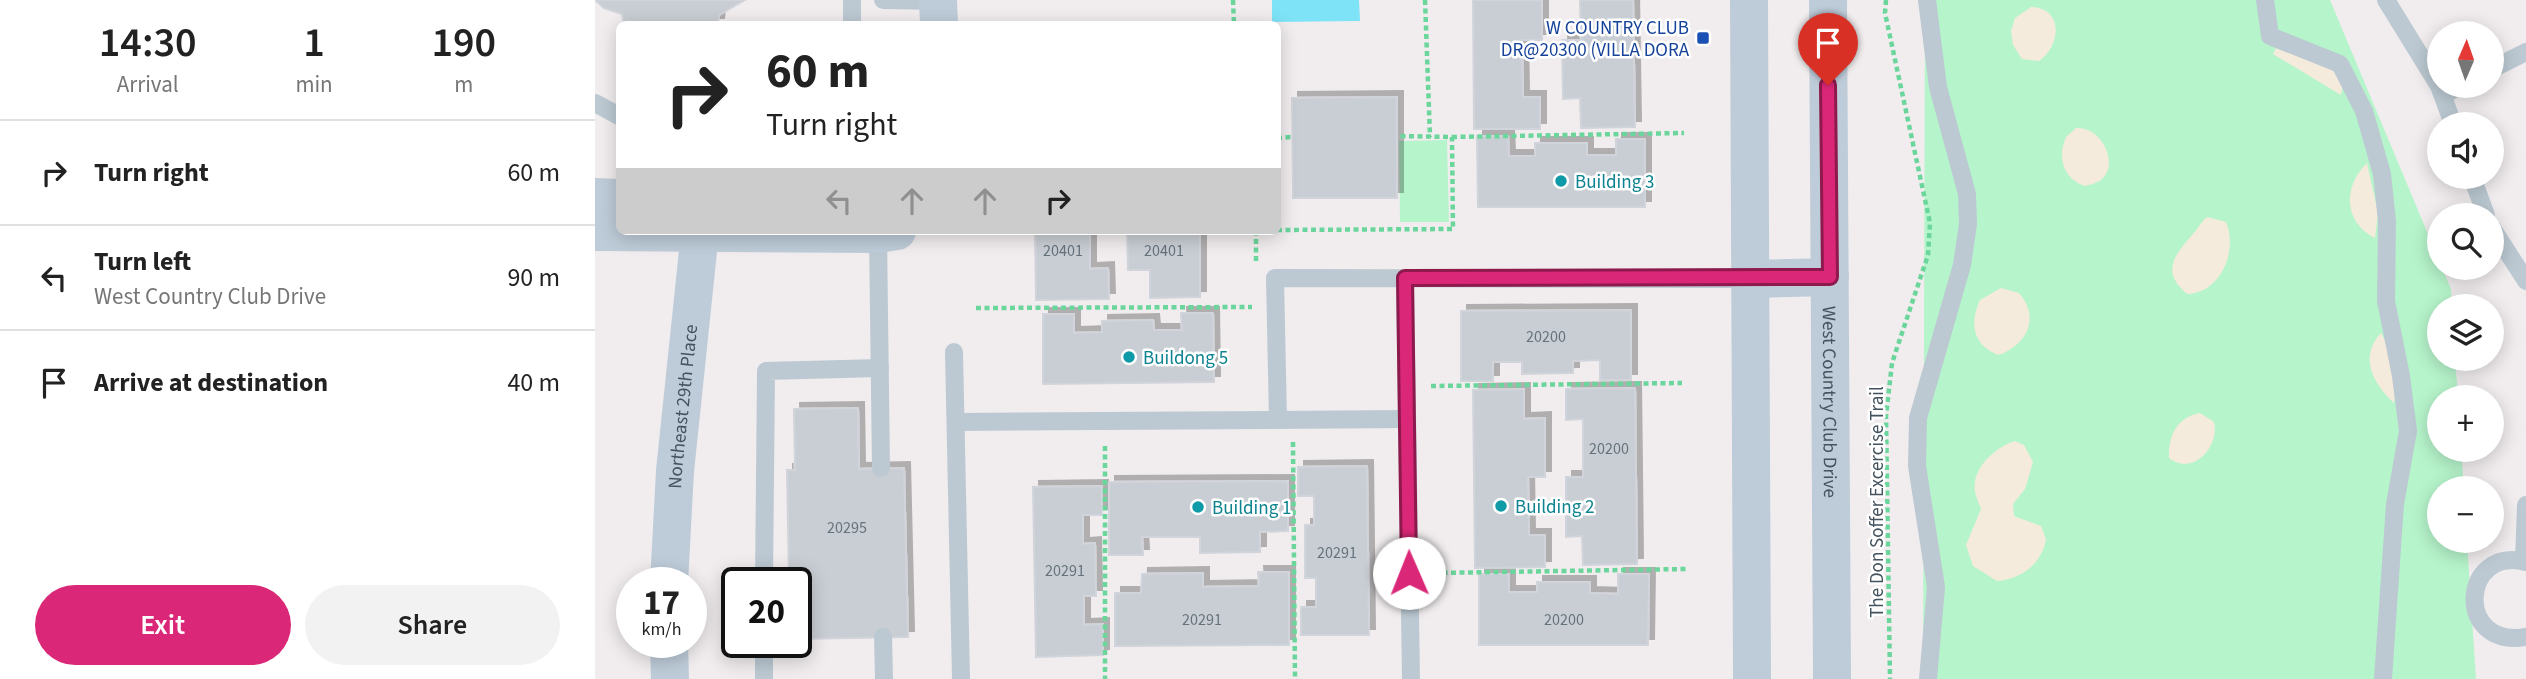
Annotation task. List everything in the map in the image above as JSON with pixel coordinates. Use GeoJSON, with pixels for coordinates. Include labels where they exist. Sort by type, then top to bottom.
{"type":"FeatureCollection","features":[{"type":"Feature","properties":{"kind":"street"},"geometry":{"type":"LineString","coordinates":[[1749,0],[1752,679]]}},
{"type":"Feature","properties":{"kind":"street","name":"West Country Club Drive"},"geometry":{"type":"LineString","coordinates":[[1828,0],[1832,679]]}},
{"type":"Feature","properties":{"kind":"street"},"geometry":{"type":"LineString","coordinates":[[595,197],[616,198]]}},
{"type":"Feature","properties":{"kind":"street"},"geometry":{"type":"LineString","coordinates":[[595,232],[616,232]]}},
{"type":"Feature","properties":{"kind":"street","name":"Northeast 29th Place"},"geometry":{"type":"LineString","coordinates":[[670,567],[675,471],[699,235]]}},
{"type":"Feature","properties":{"kind":"street"},"geometry":{"type":"LineString","coordinates":[[1750,279],[1830,277]]}},
{"type":"Feature","properties":{"kind":"street"},"geometry":{"type":"LineString","coordinates":[[669,658],[670,679]]}},
{"type":"Feature","properties":{"kind":"lane"},"geometry":{"type":"LineString","coordinates":[[852,0],[852,21]]}},
{"type":"Feature","properties":{"kind":"lane"},"geometry":{"type":"LineString","coordinates":[[883,0],[939,9]]}},
{"type":"Feature","properties":{"kind":"lane"},"geometry":{"type":"LineString","coordinates":[[1927,0],[1938,87],[1967,194],[1968,224],[1962,265],[1918,418],[1917,466],[1936,587],[1928,679]]}},
{"type":"Feature","properties":{"kind":"lane"},"geometry":{"type":"LineString","coordinates":[[2265,0],[2270,36],[2340,64],[2364,111],[2382,174],[2387,220],[2386,301],[2401,376],[2408,431],[2395,504],[2383,679]]}},
{"type":"Feature","properties":{"kind":"lane"},"geometry":{"type":"LineString","coordinates":[[2386,0],[2427,68]]}},
{"type":"Feature","properties":{"kind":"lane"},"geometry":{"type":"LineString","coordinates":[[2504,63],[2526,52]]}},
{"type":"Feature","properties":{"kind":"lane"},"geometry":{"type":"LineString","coordinates":[[595,103],[616,114]]}},
{"type":"Feature","properties":{"kind":"lane"},"geometry":{"type":"LineString","coordinates":[[881,468],[880,368],[887,235]]}},
{"type":"Feature","properties":{"kind":"lane"},"geometry":{"type":"LineString","coordinates":[[2504,247],[2526,281]]}},
{"type":"Feature","properties":{"kind":"lane"},"geometry":{"type":"LineString","coordinates":[[1285,420],[1275,278],[1750,279]]}},
{"type":"Feature","properties":{"kind":"lane"},"geometry":{"type":"LineString","coordinates":[[1405,278],[1411,679]]}},
{"type":"Feature","properties":{"kind":"lane"},"geometry":{"type":"LineString","coordinates":[[954,352],[961,679]]}},
{"type":"Feature","properties":{"kind":"lane"},"geometry":{"type":"LineString","coordinates":[[764,567],[766,371],[880,368]]}},
{"type":"Feature","properties":{"kind":"lane"},"geometry":{"type":"LineString","coordinates":[[957,422],[1407,419]]}},
{"type":"Feature","properties":{"kind":"lane"},"geometry":{"type":"LineString","coordinates":[[2526,505],[2525,561],[2511,559],[2486,569],[2473,593],[2474,607],[2488,630],[2500,637],[2526,637]]}},
{"type":"Feature","properties":{"kind":"lane"},"geometry":{"type":"LineString","coordinates":[[883,638],[884,679]]}},
{"type":"Feature","properties":{"kind":"lane"},"geometry":{"type":"LineString","coordinates":[[764,658],[764,679]]}},
{"type":"Feature","properties":{"kind":"path"},"geometry":{"type":"LineString","coordinates":[[1233,0],[1234,21]]}},
{"type":"Feature","properties":{"kind":"path"},"geometry":{"type":"LineString","coordinates":[[1425,0],[1430,137]]}},
{"type":"Feature","properties":{"kind":"path","name":"The Don Soffer Excercise Trail"},"geometry":{"type":"LineString","coordinates":[[1886,0],[1885,13],[1930,223],[1928,255],[1892,363],[1886,416],[1890,679]]}},
{"type":"Feature","properties":{"kind":"path"},"geometry":{"type":"LineString","coordinates":[[1397,136],[1684,134]]}},
{"type":"Feature","properties":{"kind":"path"},"geometry":{"type":"LineString","coordinates":[[1281,230],[1453,229],[1452,136]]}},
{"type":"Feature","properties":{"kind":"path"},"geometry":{"type":"LineString","coordinates":[[1281,138],[1292,137]]}},
{"type":"Feature","properties":{"kind":"path"},"geometry":{"type":"LineString","coordinates":[[977,308],[1275,307]]}},
{"type":"Feature","properties":{"kind":"path"},"geometry":{"type":"LineString","coordinates":[[1407,386],[1682,383]]}},
{"type":"Feature","properties":{"kind":"path"},"geometry":{"type":"LineString","coordinates":[[1285,420],[1294,679]]}},
{"type":"Feature","properties":{"kind":"path"},"geometry":{"type":"LineString","coordinates":[[1105,421],[1105,679]]}},
{"type":"Feature","properties":{"kind":"path"},"geometry":{"type":"LineString","coordinates":[[1409,573],[1686,569]]}},
{"type":"Feature","properties":{"kind":"green space"},"geometry":{"type":"Polygon","coordinates":[[[1925,0],[2330,0],[2427,232],[2427,280],[2447,280],[2451,289],[2451,294],[2427,294],[2427,371],[2456,371],[2457,385],[2427,385],[2427,462],[2462,462],[2463,476],[2427,476],[2427,553],[2468,553],[2476,679],[1923,679],[1925,0]]]}},
{"type":"Feature","properties":{"kind":"green space"},"geometry":{"type":"Polygon","coordinates":[[[1447,140],[1449,222],[1400,222],[1399,141],[1447,140]]]}},
{"type":"Feature","properties":{"kind":"sand"},"geometry":{"type":"Polygon","coordinates":[[[2031,7],[2042,9],[2049,14],[2056,29],[2052,46],[2039,61],[2022,59],[2013,45],[2011,31],[2015,18],[2031,7]]]}},
{"type":"Feature","properties":{"kind":"sand"},"geometry":{"type":"Polygon","coordinates":[[[2276,48],[2336,70],[2343,84],[2341,95],[2273,54],[2276,48]]]}},
{"type":"Feature","properties":{"kind":"sand"},"geometry":{"type":"Polygon","coordinates":[[[2076,128],[2094,133],[2108,156],[2106,173],[2099,181],[2085,186],[2071,178],[2062,159],[2066,137],[2076,128]]]}},
{"type":"Feature","properties":{"kind":"sand"},"geometry":{"type":"Polygon","coordinates":[[[2367,163],[2378,213],[2375,238],[2357,223],[2350,203],[2354,182],[2367,163]]]}},
{"type":"Feature","properties":{"kind":"sand"},"geometry":{"type":"Polygon","coordinates":[[[2207,217],[2226,222],[2230,245],[2228,257],[2224,268],[2209,286],[2199,292],[2187,294],[2174,278],[2173,263],[2180,249],[2207,217]]]}},
{"type":"Feature","properties":{"kind":"sand"},"geometry":{"type":"Polygon","coordinates":[[[2001,288],[2019,293],[2029,311],[2030,320],[2024,337],[1999,355],[1990,351],[1979,340],[1974,325],[1980,300],[2001,288]]]}},
{"type":"Feature","properties":{"kind":"sand"},"geometry":{"type":"Polygon","coordinates":[[[2381,333],[2393,367],[2394,403],[2380,387],[2371,369],[2371,351],[2381,333]]]}},
{"type":"Feature","properties":{"kind":"sand"},"geometry":{"type":"Polygon","coordinates":[[[2200,413],[2214,422],[2215,431],[2209,449],[2203,456],[2187,464],[2169,458],[2170,442],[2175,429],[2185,419],[2200,413]]]}},
{"type":"Feature","properties":{"kind":"sand"},"geometry":{"type":"Polygon","coordinates":[[[2015,441],[2024,445],[2033,462],[2025,489],[2013,504],[2014,516],[2041,526],[2046,539],[2040,556],[2029,569],[2006,580],[1997,581],[1973,566],[1966,545],[1981,509],[1975,492],[1977,475],[1986,460],[2000,448],[2015,441]]]}},
{"type":"Feature","properties":{"kind":"water"},"geometry":{"type":"Polygon","coordinates":[[[1272,0],[1359,0],[1360,21],[1272,21],[1272,0]]]}},
{"type":"Feature","properties":{"kind":"building"},"geometry":{"type":"Polygon","coordinates":[[[595,0],[745,0],[719,15],[718,21],[623,21],[622,14],[604,8],[595,0]]]}},
{"type":"Feature","properties":{"kind":"building","name":"Building 3"},"geometry":{"type":"Polygon","coordinates":[[[1473,0],[1542,0],[1542,40],[1522,40],[1523,97],[1540,97],[1540,129],[1474,129],[1473,0]]]}},
{"type":"Feature","properties":{"kind":"building","name":"Building 3"},"geometry":{"type":"Polygon","coordinates":[[[1580,0],[1633,0],[1635,127],[1581,128],[1580,98],[1563,99],[1562,40],[1581,40],[1580,0]]]}},
{"type":"Feature","properties":{"kind":"building"},"geometry":{"type":"Polygon","coordinates":[[[1397,97],[1397,198],[1293,198],[1292,98],[1397,97]]]}},
{"type":"Feature","properties":{"kind":"building","name":"Building 3"},"geometry":{"type":"Polygon","coordinates":[[[1477,136],[1508,136],[1509,156],[1535,156],[1535,143],[1587,143],[1587,155],[1616,155],[1616,139],[1645,139],[1645,207],[1478,207],[1477,136]]]}},
{"type":"Feature","properties":{"kind":"building"},"geometry":{"type":"Polygon","coordinates":[[[1035,235],[1090,235],[1090,269],[1108,268],[1109,299],[1036,300],[1035,235]]]}},
{"type":"Feature","properties":{"kind":"building","name":"Buildong 5"},"geometry":{"type":"Polygon","coordinates":[[[1127,235],[1200,235],[1200,297],[1150,298],[1150,270],[1128,270],[1127,235]]]}},
{"type":"Feature","properties":{"kind":"building"},"geometry":{"type":"Polygon","coordinates":[[[1631,310],[1631,380],[1600,380],[1600,360],[1573,361],[1573,373],[1522,374],[1522,362],[1493,362],[1493,381],[1461,381],[1461,311],[1631,310]]]}},
{"type":"Feature","properties":{"kind":"building","name":"Buildong 5"},"geometry":{"type":"Polygon","coordinates":[[[1181,313],[1213,313],[1214,382],[1043,384],[1043,314],[1074,314],[1074,333],[1102,332],[1102,321],[1153,320],[1154,330],[1182,330],[1181,313]]]}},
{"type":"Feature","properties":{"kind":"building","name":"Building 2"},"geometry":{"type":"Polygon","coordinates":[[[1635,388],[1637,564],[1583,565],[1582,536],[1566,537],[1566,477],[1583,477],[1583,419],[1566,420],[1566,389],[1635,388]]]}},
{"type":"Feature","properties":{"kind":"building","name":"Building 2"},"geometry":{"type":"Polygon","coordinates":[[[1524,389],[1524,419],[1545,418],[1545,477],[1528,477],[1529,535],[1545,535],[1545,567],[1475,568],[1473,390],[1524,389]]]}},
{"type":"Feature","properties":{"kind":"building"},"geometry":{"type":"Polygon","coordinates":[[[858,408],[859,469],[904,468],[908,637],[812,639],[812,567],[789,567],[787,470],[795,470],[794,409],[858,408]]]}},
{"type":"Feature","properties":{"kind":"building","name":"Building 1"},"geometry":{"type":"Polygon","coordinates":[[[1367,466],[1369,635],[1301,635],[1301,607],[1316,607],[1316,578],[1305,578],[1305,525],[1314,525],[1314,496],[1298,496],[1298,467],[1367,466]]]}},
{"type":"Feature","properties":{"kind":"building","name":"Building 1"},"geometry":{"type":"Polygon","coordinates":[[[1288,481],[1288,531],[1260,532],[1260,552],[1200,553],[1200,537],[1142,537],[1143,555],[1109,555],[1109,482],[1288,481]]]}},
{"type":"Feature","properties":{"kind":"building"},"geometry":{"type":"Polygon","coordinates":[[[1102,486],[1102,515],[1083,515],[1083,544],[1095,543],[1096,596],[1084,596],[1084,625],[1103,624],[1103,655],[1036,657],[1033,487],[1102,486]]]}},
{"type":"Feature","properties":{"kind":"building","name":"Building 1"},"geometry":{"type":"Polygon","coordinates":[[[1258,572],[1289,572],[1289,645],[1115,646],[1115,593],[1141,593],[1142,574],[1203,573],[1203,587],[1259,586],[1258,572]]]}},
{"type":"Feature","properties":{"kind":"building","name":"Building 2"},"geometry":{"type":"Polygon","coordinates":[[[1479,574],[1509,574],[1509,592],[1537,592],[1537,582],[1590,582],[1590,593],[1618,594],[1618,574],[1649,574],[1648,645],[1479,645],[1479,574]]]}},
{"type":"Feature","properties":{"kind":"place","name":"W COUNTRY CLUB DR@20300 (VILLA DORA"},"geometry":{"type":"Point","coordinates":[1703,38]}},
{"type":"Feature","properties":{"kind":"place","name":"Building 3"},"geometry":{"type":"Point","coordinates":[1561,181]}},
{"type":"Feature","properties":{"kind":"place","name":"Buildong 5"},"geometry":{"type":"Point","coordinates":[1129,357]}},
{"type":"Feature","properties":{"kind":"place","name":"Building 2"},"geometry":{"type":"Point","coordinates":[1501,506]}},
{"type":"Feature","properties":{"kind":"place","name":"Building 1"},"geometry":{"type":"Point","coordinates":[1198,507]}},
{"type":"Feature","properties":{"kind":"route"},"geometry":{"type":"LineString","coordinates":[[1409,573],[1405,278],[1830,277],[1828,85]]}}]}
